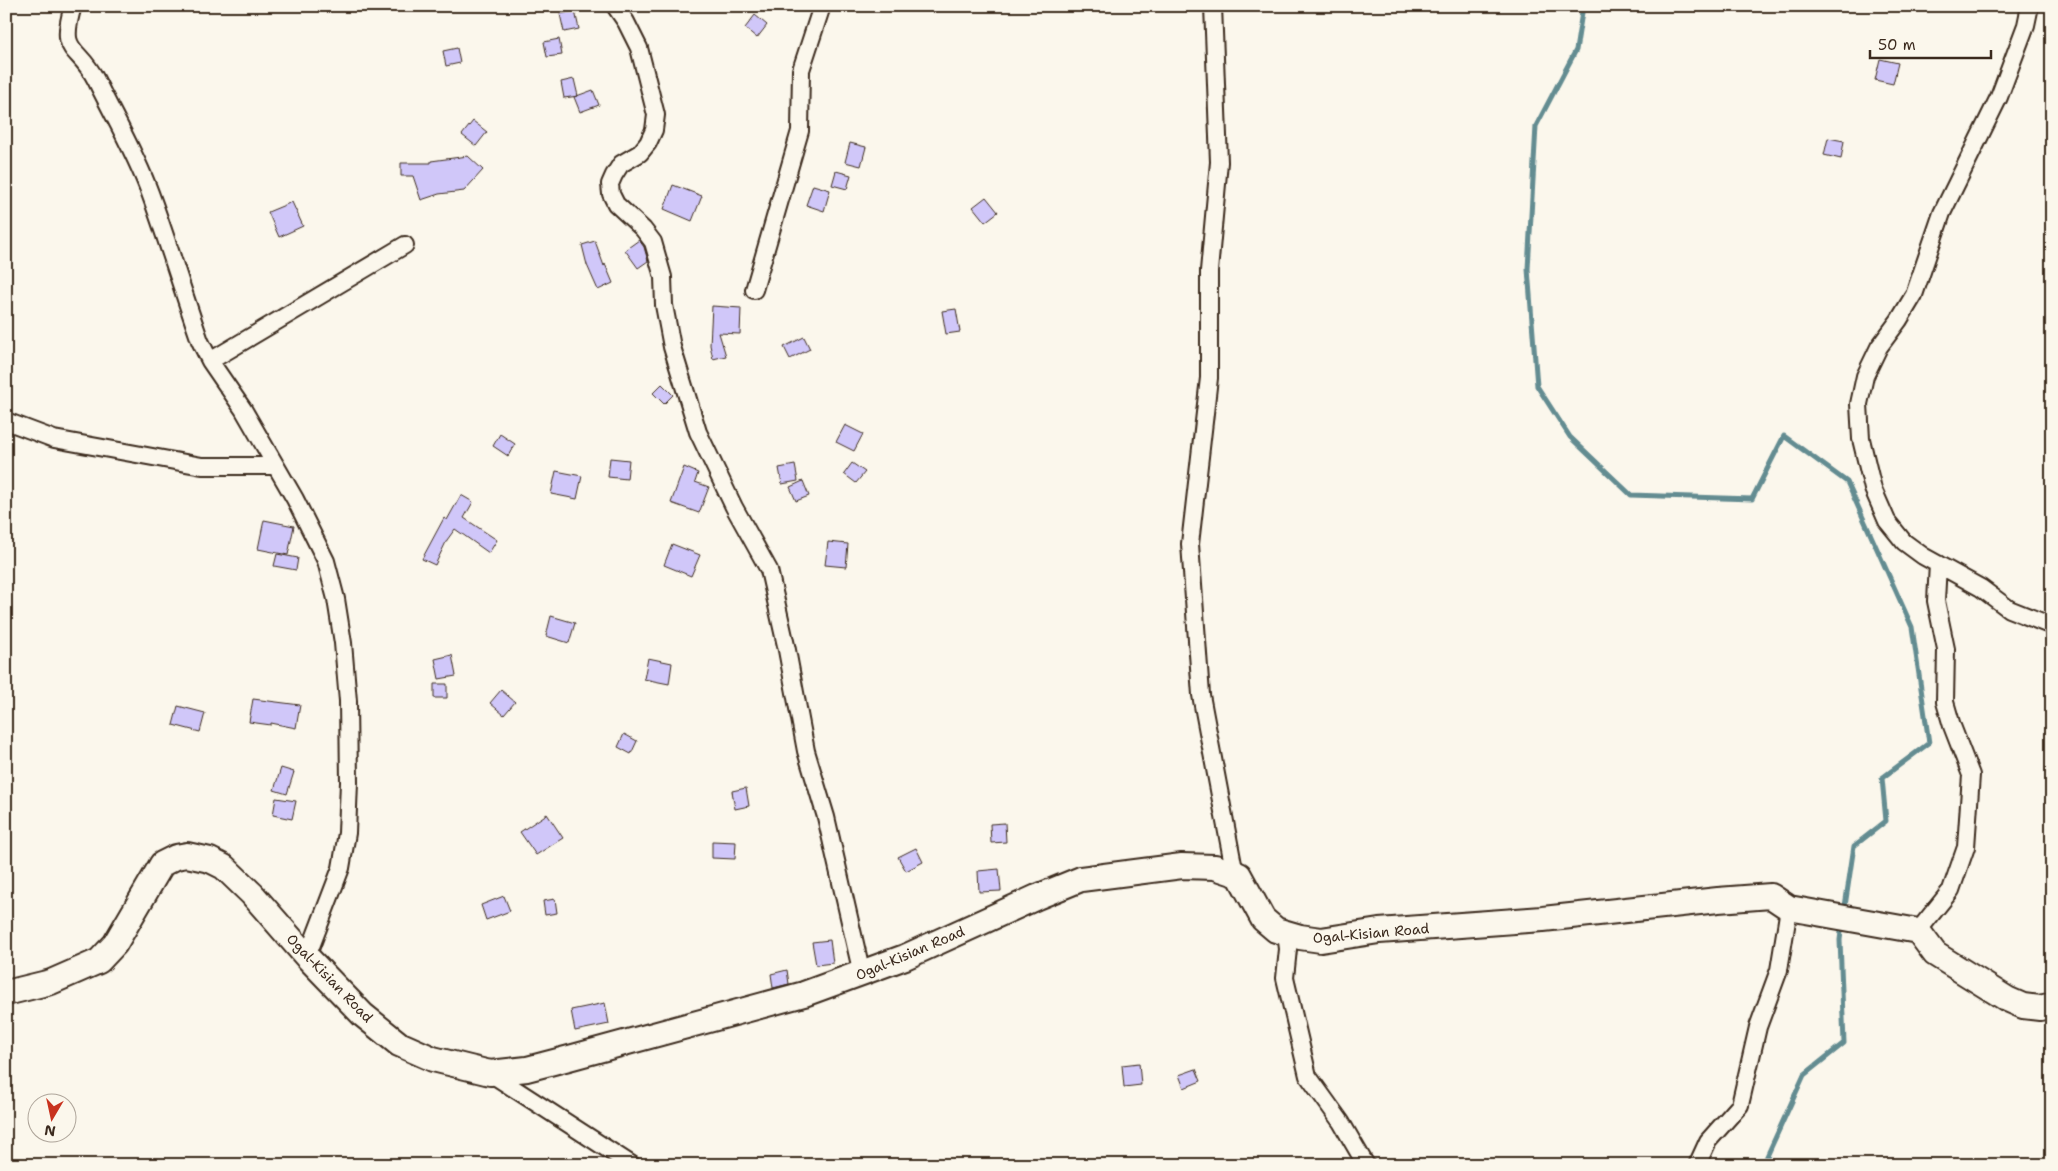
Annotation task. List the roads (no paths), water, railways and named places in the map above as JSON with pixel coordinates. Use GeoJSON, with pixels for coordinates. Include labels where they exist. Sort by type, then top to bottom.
{"type":"FeatureCollection","features":[{"type":"Feature","properties":{"kind":"main road","name":"Ogal-Kisian Road"},"geometry":{"type":"LineString","coordinates":[[6,994],[51,982],[99,962],[115,944],[162,864],[176,857],[187,855],[210,860],[224,868],[252,894],[307,958],[363,1015],[399,1044],[433,1059],[490,1073],[527,1069],[804,994],[905,957],[1081,879],[1182,866],[1215,867],[1238,875],[1243,880],[1263,919],[1276,930],[1300,937],[1322,940],[1379,932],[1543,919],[1771,896],[1789,908],[1918,931]]}},
{"type":"Feature","properties":{"kind":"main road"},"geometry":{"type":"LineString","coordinates":[[1918,931],[1935,954],[2006,999],[2023,1006],[2048,1011]]}},
{"type":"Feature","properties":{"kind":"street"},"geometry":{"type":"LineString","coordinates":[[73,6],[69,18],[68,42],[95,78],[150,192],[200,340],[210,361],[243,409],[295,499],[326,561],[336,599],[342,634],[348,701],[350,782],[347,833],[341,868],[307,958]]}},
{"type":"Feature","properties":{"kind":"street"},"geometry":{"type":"LineString","coordinates":[[615,6],[626,22],[639,48],[656,115],[654,130],[648,143],[640,153],[621,164],[614,175],[610,184],[612,194],[616,204],[643,229],[653,242],[663,277],[664,304],[672,347],[698,432],[734,507],[769,570],[787,650],[806,751],[826,817],[862,974]]}},
{"type":"Feature","properties":{"kind":"street"},"geometry":{"type":"LineString","coordinates":[[754,290],[800,131],[801,70],[822,6]]}},
{"type":"Feature","properties":{"kind":"street"},"geometry":{"type":"LineString","coordinates":[[1213,6],[1219,162],[1209,271],[1209,378],[1190,544],[1202,695],[1233,864],[1238,875]]}},
{"type":"Feature","properties":{"kind":"street"},"geometry":{"type":"LineString","coordinates":[[2030,6],[2026,25],[1999,98],[1942,213],[1914,295],[1900,320],[1879,347],[1865,376],[1859,404],[1861,439],[1873,489],[1887,521],[1904,542],[1923,556],[1981,588],[2010,609],[2052,626]]}},
{"type":"Feature","properties":{"kind":"street"},"geometry":{"type":"LineString","coordinates":[[210,361],[405,245]]}},
{"type":"Feature","properties":{"kind":"street"},"geometry":{"type":"LineString","coordinates":[[6,421],[54,439],[202,466],[276,466]]}},
{"type":"Feature","properties":{"kind":"street"},"geometry":{"type":"LineString","coordinates":[[1918,931],[1951,890],[1966,847],[1972,775],[1952,726],[1945,702],[1946,649],[1936,601],[1938,564]]}},
{"type":"Feature","properties":{"kind":"street"},"geometry":{"type":"LineString","coordinates":[[1696,1165],[1708,1141],[1740,1105],[1758,1027],[1778,970],[1789,908]]}},
{"type":"Feature","properties":{"kind":"street"},"geometry":{"type":"LineString","coordinates":[[1286,933],[1288,950],[1285,978],[1308,1076],[1341,1122],[1366,1165]]}},
{"type":"Feature","properties":{"kind":"street"},"geometry":{"type":"LineString","coordinates":[[490,1073],[632,1165]]}},
{"type":"Feature","properties":{"kind":"waterway"},"geometry":{"type":"LineString","coordinates":[[1583,6],[1576,50],[1536,126],[1528,269],[1537,386],[1570,437],[1631,495],[1752,499],[1784,436],[1847,482],[1912,627],[1929,743],[1882,778],[1886,821],[1854,846],[1844,913]]}},
{"type":"Feature","properties":{"kind":"waterway"},"geometry":{"type":"LineString","coordinates":[[1763,1165],[1804,1075],[1844,1043],[1840,940],[1842,924]]}}]}
